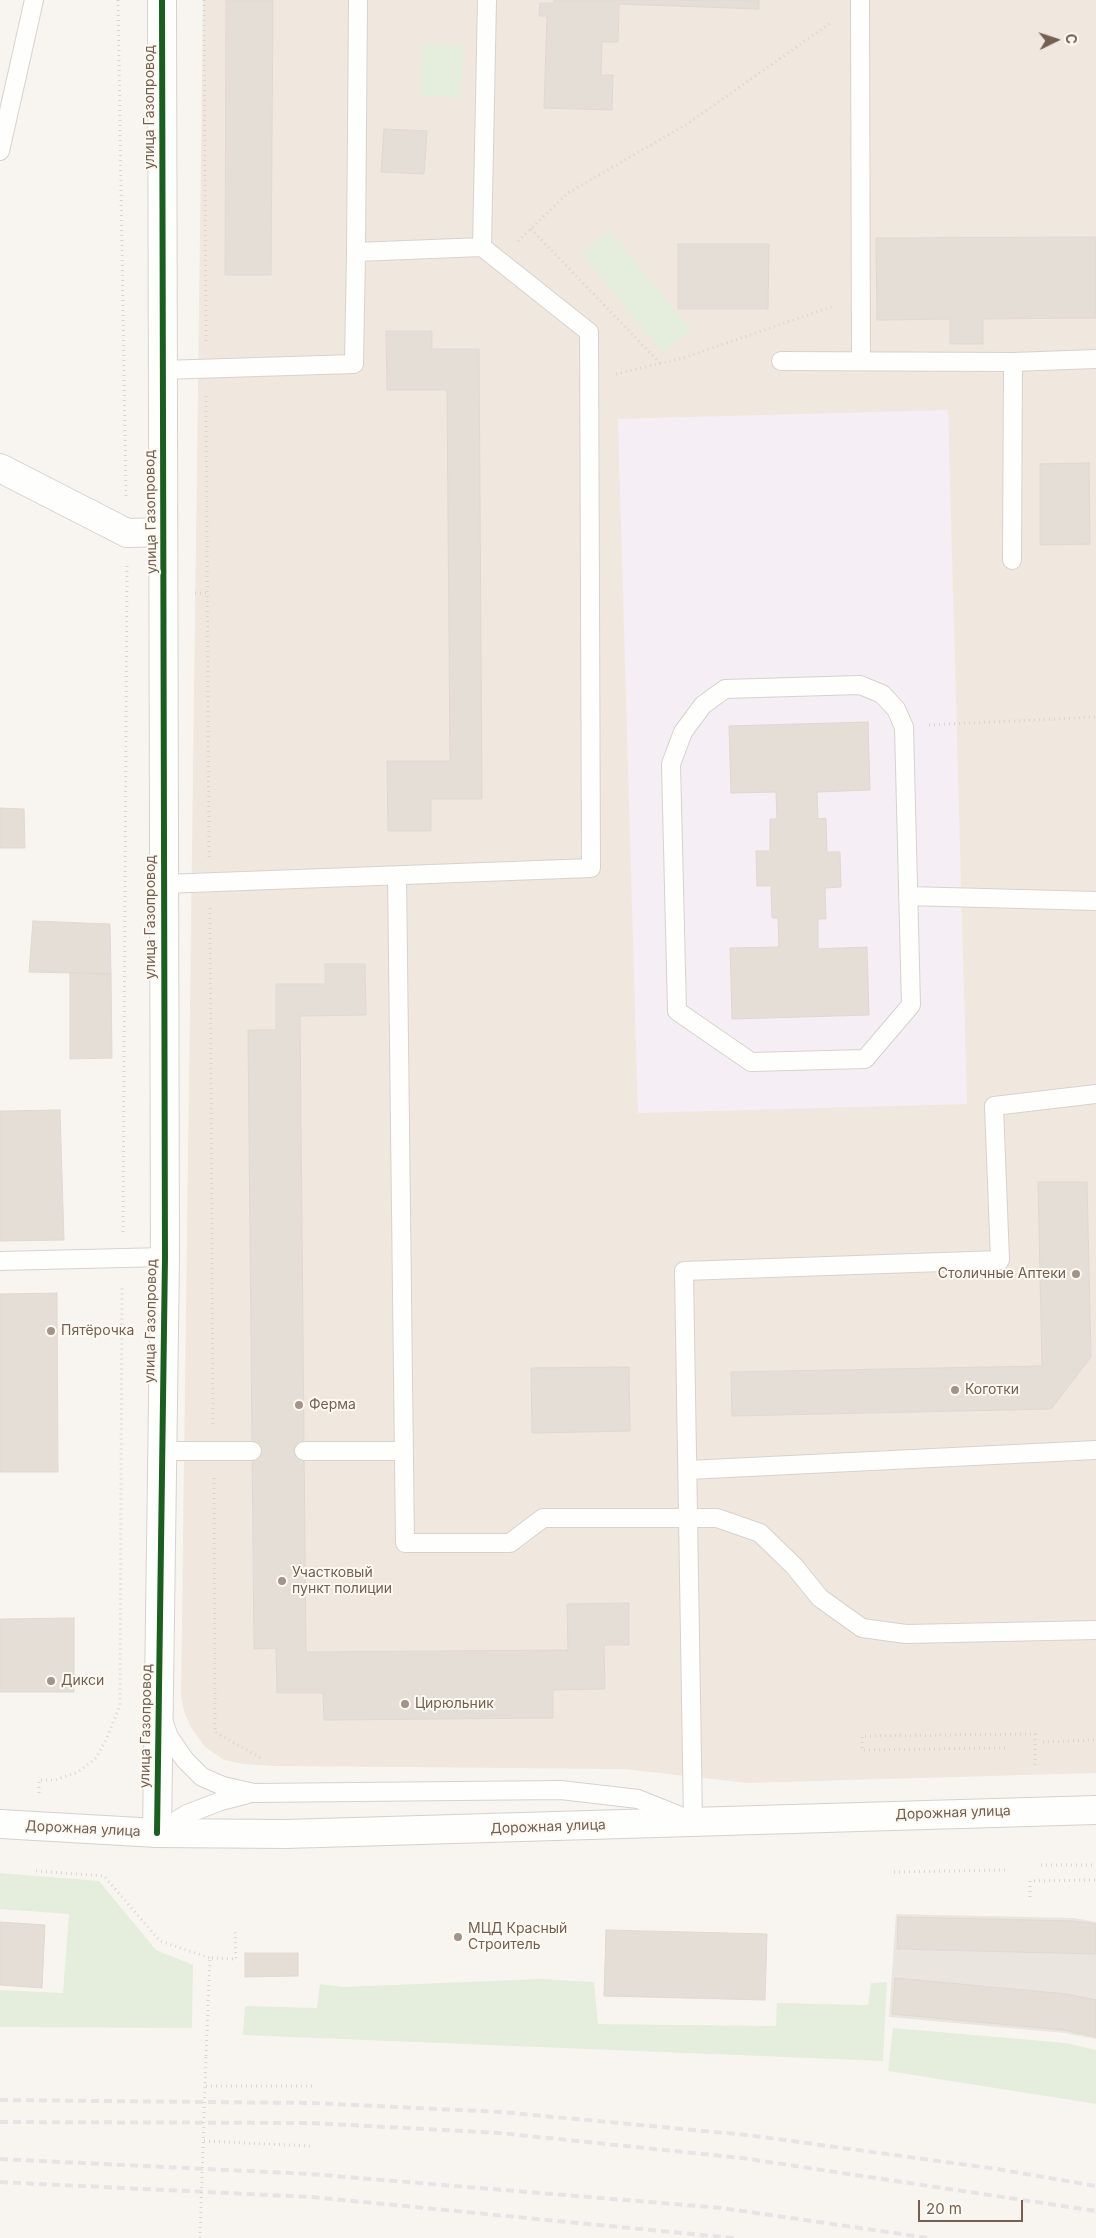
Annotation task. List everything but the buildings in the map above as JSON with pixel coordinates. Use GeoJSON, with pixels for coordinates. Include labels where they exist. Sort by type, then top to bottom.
{"type":"FeatureCollection","features":[{"type":"Feature","properties":{"kind":"street","name":"улица Газопровод"},"geometry":{"type":"LineString","coordinates":[[157,1833],[165,1257],[162,0]]}},
{"type":"Feature","properties":{"kind":"street"},"geometry":{"type":"LineString","coordinates":[[0,468],[127,533],[163,532]]}},
{"type":"Feature","properties":{"kind":"street","name":"Дорожная улица"},"geometry":{"type":"LineString","coordinates":[[0,1824],[157,1833],[286,1834],[1096,1810]]}},
{"type":"Feature","properties":{"kind":"lane"},"geometry":{"type":"LineString","coordinates":[[0,151],[34,0]]}},
{"type":"Feature","properties":{"kind":"lane"},"geometry":{"type":"LineString","coordinates":[[162,370],[354,364],[358,0]]}},
{"type":"Feature","properties":{"kind":"lane"},"geometry":{"type":"LineString","coordinates":[[482,247],[487,0]]}},
{"type":"Feature","properties":{"kind":"lane"},"geometry":{"type":"LineString","coordinates":[[860,1],[861,361]]}},
{"type":"Feature","properties":{"kind":"lane"},"geometry":{"type":"LineString","coordinates":[[164,884],[591,868],[589,332],[482,247],[356,252]]}},
{"type":"Feature","properties":{"kind":"lane"},"geometry":{"type":"LineString","coordinates":[[782,361],[1013,362],[1096,359]]}},
{"type":"Feature","properties":{"kind":"lane"},"geometry":{"type":"LineString","coordinates":[[1012,560],[1013,362]]}},
{"type":"Feature","properties":{"kind":"lane"},"geometry":{"type":"LineString","coordinates":[[860,685],[882,694],[896,709],[904,727],[908,896],[912,1005],[865,1059],[751,1062],[678,1011],[671,764],[682,732],[704,705],[725,689],[860,685]]}},
{"type":"Feature","properties":{"kind":"lane"},"geometry":{"type":"LineString","coordinates":[[397,875],[405,1543],[510,1543],[543,1518],[717,1518],[760,1533],[794,1566],[820,1598],[862,1628],[906,1634],[1096,1630]]}},
{"type":"Feature","properties":{"kind":"lane"},"geometry":{"type":"LineString","coordinates":[[908,896],[1096,901]]}},
{"type":"Feature","properties":{"kind":"lane"},"geometry":{"type":"LineString","coordinates":[[157,1833],[187,1814],[221,1801],[254,1793],[561,1790],[638,1799],[693,1821],[684,1271],[1000,1260],[994,1106],[1096,1094]]}},
{"type":"Feature","properties":{"kind":"lane"},"geometry":{"type":"LineString","coordinates":[[0,1261],[165,1257]]}},
{"type":"Feature","properties":{"kind":"lane"},"geometry":{"type":"LineString","coordinates":[[688,1470],[1096,1450]]}},
{"type":"Feature","properties":{"kind":"lane"},"geometry":{"type":"LineString","coordinates":[[162,1452],[252,1451]]}},
{"type":"Feature","properties":{"kind":"lane"},"geometry":{"type":"LineString","coordinates":[[304,1451],[404,1451]]}},
{"type":"Feature","properties":{"kind":"lane"},"geometry":{"type":"LineString","coordinates":[[158,1705],[169,1737],[185,1760],[202,1777],[223,1786],[254,1793]]}},
{"type":"Feature","properties":{"kind":"path"},"geometry":{"type":"LineString","coordinates":[[38,1793],[39,1780],[55,1780],[78,1772],[96,1758],[106,1740],[120,1705],[127,533],[118,0]]}},
{"type":"Feature","properties":{"kind":"path"},"geometry":{"type":"LineString","coordinates":[[498,260],[568,193],[687,124],[860,1]]}},
{"type":"Feature","properties":{"kind":"path"},"geometry":{"type":"LineString","coordinates":[[531,228],[661,363]]}},
{"type":"Feature","properties":{"kind":"path"},"geometry":{"type":"LineString","coordinates":[[589,381],[683,358],[861,297]]}},
{"type":"Feature","properties":{"kind":"path"},"geometry":{"type":"LineString","coordinates":[[956,724],[1096,717]]}},
{"type":"Feature","properties":{"kind":"path"},"geometry":{"type":"LineString","coordinates":[[1005,1748],[862,1750],[862,1736],[1035,1734],[1035,1765]]}},
{"type":"Feature","properties":{"kind":"path"},"geometry":{"type":"LineString","coordinates":[[1043,1742],[1096,1740]]}},
{"type":"Feature","properties":{"kind":"path"},"geometry":{"type":"LineString","coordinates":[[1041,1865],[1096,1864]]}},
{"type":"Feature","properties":{"kind":"path"},"geometry":{"type":"LineString","coordinates":[[894,1872],[1006,1870]]}},
{"type":"Feature","properties":{"kind":"path"},"geometry":{"type":"LineString","coordinates":[[36,1871],[104,1876],[160,1941],[210,1958],[236,1959],[235,1932]]}},
{"type":"Feature","properties":{"kind":"path"},"geometry":{"type":"LineString","coordinates":[[1030,1897],[1030,1881],[1096,1880]]}},
{"type":"Feature","properties":{"kind":"path"},"geometry":{"type":"LineString","coordinates":[[200,2238],[210,1958]]}},
{"type":"Feature","properties":{"kind":"path"},"geometry":{"type":"LineString","coordinates":[[206,2086],[313,2086]]}},
{"type":"Feature","properties":{"kind":"path"},"geometry":{"type":"LineString","coordinates":[[204,2141],[310,2146]]}},
{"type":"Feature","properties":{"kind":"shaded area"},"geometry":{"type":"Polygon","coordinates":[[[203,0],[1096,0],[1096,1773],[747,1783],[623,1769],[273,1766],[243,1764],[224,1760],[205,1747],[192,1729],[184,1712],[181,1694],[203,0]]]}},
{"type":"Feature","properties":{"kind":"shaded area"},"geometry":{"type":"Polygon","coordinates":[[[948,410],[967,1104],[638,1113],[618,419],[948,410]]]}},
{"type":"Feature","properties":{"kind":"shaded area"},"geometry":{"type":"Polygon","coordinates":[[[896,1914],[1074,1918],[1096,1922],[1096,2039],[1064,2033],[889,2017],[896,1914]]]}},
{"type":"Feature","properties":{"kind":"green space"},"geometry":{"type":"Polygon","coordinates":[[[422,42],[463,45],[461,98],[419,95],[422,42]]]}},
{"type":"Feature","properties":{"kind":"green space"},"geometry":{"type":"Polygon","coordinates":[[[609,230],[691,330],[663,353],[581,254],[609,230]]]}},
{"type":"Feature","properties":{"kind":"green space"},"geometry":{"type":"Polygon","coordinates":[[[0,1873],[99,1881],[156,1950],[193,1965],[192,2028],[0,2027],[0,1990],[63,1993],[69,1914],[0,1909],[0,1873]]]}},
{"type":"Feature","properties":{"kind":"green space"},"geometry":{"type":"Polygon","coordinates":[[[540,1979],[594,1982],[598,2024],[776,2026],[777,2003],[868,2005],[871,1983],[887,1982],[883,2061],[243,2035],[245,2006],[317,2008],[320,1984],[343,1987],[540,1979]]]}},
{"type":"Feature","properties":{"kind":"green space"},"geometry":{"type":"Polygon","coordinates":[[[893,2028],[1066,2043],[1096,2050],[1096,2104],[888,2071],[893,2028]]]}},
{"type":"Feature","properties":{"kind":"railway"},"geometry":{"type":"LineString","coordinates":[[0,2100],[312,2103],[501,2112],[747,2135],[997,2169],[1096,2186]]}},
{"type":"Feature","properties":{"kind":"railway"},"geometry":{"type":"LineString","coordinates":[[0,2122],[312,2123],[499,2133],[742,2158],[1096,2211]]}},
{"type":"Feature","properties":{"kind":"railway"},"geometry":{"type":"LineString","coordinates":[[0,2159],[310,2174],[722,2208],[929,2238]]}},
{"type":"Feature","properties":{"kind":"railway"},"geometry":{"type":"LineString","coordinates":[[0,2182],[311,2197],[734,2238]]}},
{"type":"Feature","properties":{"kind":"cycle path"},"geometry":{"type":"LineString","coordinates":[[157,1833],[165,1257],[162,0]]}},
{"type":"Feature","properties":{"kind":"place","name":"Столичные Аптеки"},"geometry":{"type":"Point","coordinates":[1076,1274]}},
{"type":"Feature","properties":{"kind":"place","name":"Пятёрочка"},"geometry":{"type":"Point","coordinates":[51,1331]}},
{"type":"Feature","properties":{"kind":"place","name":"Коготки"},"geometry":{"type":"Point","coordinates":[955,1390]}},
{"type":"Feature","properties":{"kind":"place","name":"Ферма"},"geometry":{"type":"Point","coordinates":[299,1405]}},
{"type":"Feature","properties":{"kind":"place","name":"Участковый пункт полиции"},"geometry":{"type":"Point","coordinates":[282,1581]}},
{"type":"Feature","properties":{"kind":"place","name":"Дикси"},"geometry":{"type":"Point","coordinates":[51,1681]}},
{"type":"Feature","properties":{"kind":"place","name":"Цирюльник"},"geometry":{"type":"Point","coordinates":[405,1704]}},
{"type":"Feature","properties":{"kind":"place","name":"МЦД Красный Строитель"},"geometry":{"type":"Point","coordinates":[458,1937]}}]}
